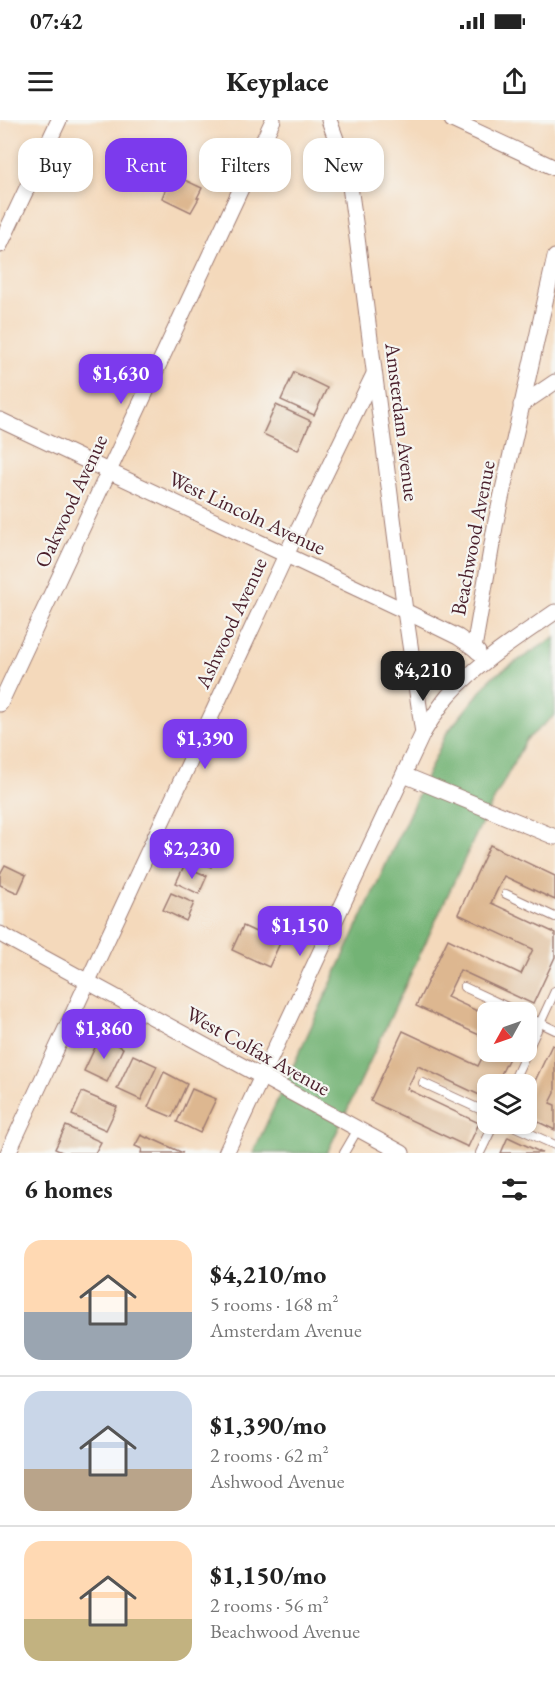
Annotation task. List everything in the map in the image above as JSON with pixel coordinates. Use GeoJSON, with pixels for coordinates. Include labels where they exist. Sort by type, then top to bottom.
{"type":"FeatureCollection","features":[{"type":"Feature","properties":{"kind":"street"},"geometry":{"type":"LineString","coordinates":[[0,245],[59,120]]}},
{"type":"Feature","properties":{"kind":"street","name":"Oakwood Avenue"},"geometry":{"type":"LineString","coordinates":[[0,704],[273,120]]}},
{"type":"Feature","properties":{"kind":"street","name":"Amsterdam Avenue"},"geometry":{"type":"LineString","coordinates":[[329,120],[348,172],[423,733]]}},
{"type":"Feature","properties":{"kind":"street"},"geometry":{"type":"LineString","coordinates":[[460,122],[555,168]]}},
{"type":"Feature","properties":{"kind":"street","name":"Beachwood Avenue"},"geometry":{"type":"LineString","coordinates":[[486,661],[474,648],[496,521],[555,257]]}},
{"type":"Feature","properties":{"kind":"street","name":"Ashwood Avenue"},"geometry":{"type":"LineString","coordinates":[[8,1153],[286,555],[374,374]]}},
{"type":"Feature","properties":{"kind":"street"},"geometry":{"type":"LineString","coordinates":[[521,405],[555,382]]}},
{"type":"Feature","properties":{"kind":"street","name":"West Lincoln Avenue"},"geometry":{"type":"LineString","coordinates":[[0,420],[405,611],[458,637],[474,648]]}},
{"type":"Feature","properties":{"kind":"street"},"geometry":{"type":"LineString","coordinates":[[226,1153],[423,733],[449,695],[486,661],[555,612]]}},
{"type":"Feature","properties":{"kind":"street"},"geometry":{"type":"LineString","coordinates":[[404,775],[555,837]]}},
{"type":"Feature","properties":{"kind":"street","name":"West Colfax Avenue"},"geometry":{"type":"LineString","coordinates":[[0,934],[402,1153]]}},
{"type":"Feature","properties":{"kind":"lane"},"geometry":{"type":"LineString","coordinates":[[506,894],[555,917]]}},
{"type":"Feature","properties":{"kind":"lane"},"geometry":{"type":"LineString","coordinates":[[464,987],[496,1002]]}},
{"type":"Feature","properties":{"kind":"lane"},"geometry":{"type":"LineString","coordinates":[[517,1074],[555,991]]}},
{"type":"Feature","properties":{"kind":"lane"},"geometry":{"type":"LineString","coordinates":[[537,1022],[555,1030]]}},
{"type":"Feature","properties":{"kind":"lane"},"geometry":{"type":"LineString","coordinates":[[423,1083],[477,1108]]}},
{"type":"Feature","properties":{"kind":"lane"},"geometry":{"type":"LineString","coordinates":[[344,1153],[358,1129]]}},
{"type":"Feature","properties":{"kind":"lane"},"geometry":{"type":"LineString","coordinates":[[480,1153],[489,1134]]}},
{"type":"Feature","properties":{"kind":"lane"},"geometry":{"type":"LineString","coordinates":[[531,1134],[555,1145]]}},
{"type":"Feature","properties":{"kind":"green space"},"geometry":{"type":"Polygon","coordinates":[[[555,637],[555,715],[526,740],[480,826],[327,1153],[253,1153],[446,734],[492,677],[555,637]]]}},
{"type":"Feature","properties":{"kind":"building"},"geometry":{"type":"Polygon","coordinates":[[[187,181],[199,187],[200,192],[197,198],[199,198],[191,212],[162,198],[164,192],[187,192],[187,181]]]}},
{"type":"Feature","properties":{"kind":"building"},"geometry":{"type":"Polygon","coordinates":[[[294,372],[327,388],[314,415],[281,400],[294,372]]]}},
{"type":"Feature","properties":{"kind":"building"},"geometry":{"type":"Polygon","coordinates":[[[276,405],[311,421],[298,450],[263,434],[276,405]]]}},
{"type":"Feature","properties":{"kind":"building"},"geometry":{"type":"Polygon","coordinates":[[[197,838],[220,849],[211,867],[188,856],[197,838]]]}},
{"type":"Feature","properties":{"kind":"building"},"geometry":{"type":"Polygon","coordinates":[[[490,845],[555,876],[555,900],[504,876],[491,903],[555,933],[555,957],[534,1002],[529,1002],[460,970],[447,997],[477,1011],[477,1034],[416,1006],[448,939],[521,974],[533,949],[458,914],[490,845]]]}},
{"type":"Feature","properties":{"kind":"building"},"geometry":{"type":"Polygon","coordinates":[[[5,865],[26,875],[18,893],[0,885],[0,874],[5,865]]]}},
{"type":"Feature","properties":{"kind":"building"},"geometry":{"type":"Polygon","coordinates":[[[184,866],[207,876],[199,894],[176,883],[184,866]]]}},
{"type":"Feature","properties":{"kind":"building"},"geometry":{"type":"Polygon","coordinates":[[[171,893],[194,903],[186,921],[163,910],[171,893]]]}},
{"type":"Feature","properties":{"kind":"building"},"geometry":{"type":"Polygon","coordinates":[[[243,926],[280,943],[269,967],[232,950],[243,926]]]}},
{"type":"Feature","properties":{"kind":"building"},"geometry":{"type":"Polygon","coordinates":[[[403,1031],[478,1066],[480,1062],[507,1062],[501,1074],[477,1074],[477,1094],[418,1066],[407,1089],[477,1122],[477,1127],[468,1147],[370,1101],[403,1031]]]}},
{"type":"Feature","properties":{"kind":"building"},"geometry":{"type":"Polygon","coordinates":[[[100,1037],[123,1048],[107,1082],[84,1071],[100,1037]]]}},
{"type":"Feature","properties":{"kind":"building"},"geometry":{"type":"Polygon","coordinates":[[[552,1045],[555,1046],[555,1093],[550,1103],[555,1105],[555,1130],[537,1121],[537,1077],[552,1045]]]}},
{"type":"Feature","properties":{"kind":"building"},"geometry":{"type":"Polygon","coordinates":[[[133,1055],[157,1066],[141,1100],[117,1089],[133,1055]]]}},
{"type":"Feature","properties":{"kind":"building"},"geometry":{"type":"Polygon","coordinates":[[[164,1072],[187,1084],[172,1117],[148,1107],[164,1072]]]}},
{"type":"Feature","properties":{"kind":"building"},"geometry":{"type":"Polygon","coordinates":[[[192,1089],[216,1099],[200,1133],[177,1122],[192,1089]]]}},
{"type":"Feature","properties":{"kind":"building"},"geometry":{"type":"Polygon","coordinates":[[[82,1092],[117,1107],[106,1130],[72,1115],[82,1092]]]}},
{"type":"Feature","properties":{"kind":"building"},"geometry":{"type":"Polygon","coordinates":[[[66,1126],[101,1142],[95,1153],[64,1153],[55,1149],[66,1126]]]}},
{"type":"Feature","properties":{"kind":"building"},"geometry":{"type":"Polygon","coordinates":[[[141,1135],[183,1153],[141,1153],[142,1149],[135,1146],[141,1135]]]}},
{"type":"Feature","properties":{"kind":"building"},"geometry":{"type":"Polygon","coordinates":[[[508,1137],[542,1153],[501,1153],[508,1137]]]}}]}
